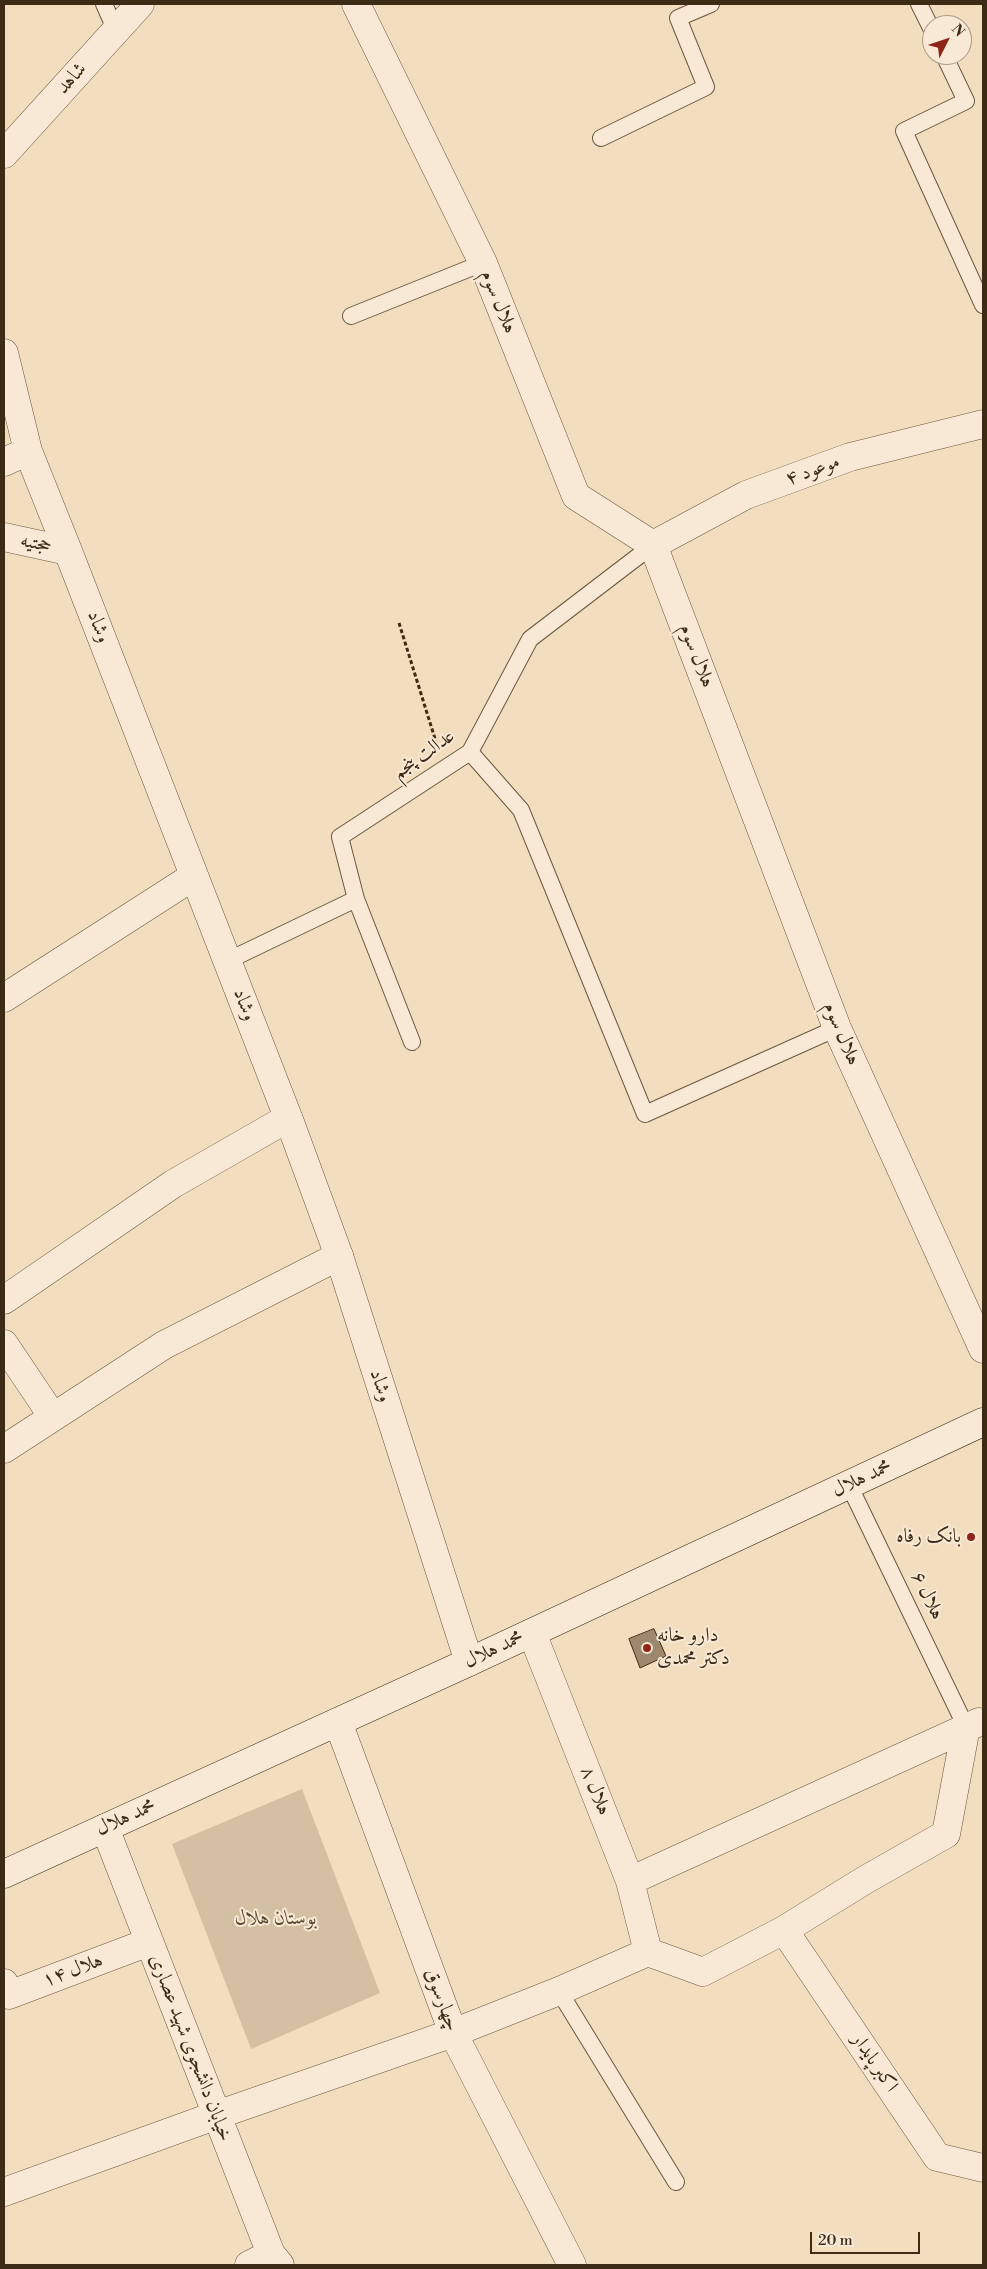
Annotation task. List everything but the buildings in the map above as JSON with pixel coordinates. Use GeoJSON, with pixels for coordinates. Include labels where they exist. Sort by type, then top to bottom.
{"type":"FeatureCollection","features":[{"type":"Feature","properties":{"kind":"street","name":"شاهد"},"geometry":{"type":"LineString","coordinates":[[4,154],[140,4]]}},
{"type":"Feature","properties":{"kind":"street","name":"هلال سوم"},"geometry":{"type":"LineString","coordinates":[[356,4],[483,263],[576,496],[653,545],[837,1028],[983,1349]]}},
{"type":"Feature","properties":{"kind":"street","name":"وشاد"},"geometry":{"type":"LineString","coordinates":[[4,353],[16,457],[68,551],[288,1118],[338,1256],[469,1662]]}},
{"type":"Feature","properties":{"kind":"street","name":"موعود ۴"},"geometry":{"type":"LineString","coordinates":[[653,545],[746,495],[850,457],[983,424]]}},
{"type":"Feature","properties":{"kind":"street","name":"حجتیه"},"geometry":{"type":"LineString","coordinates":[[4,537],[68,551]]}},
{"type":"Feature","properties":{"kind":"street"},"geometry":{"type":"LineString","coordinates":[[9,994],[194,876]]}},
{"type":"Feature","properties":{"kind":"street"},"geometry":{"type":"LineString","coordinates":[[4,1300],[174,1184],[288,1118]]}},
{"type":"Feature","properties":{"kind":"street"},"geometry":{"type":"LineString","coordinates":[[4,1449],[164,1345],[338,1256]]}},
{"type":"Feature","properties":{"kind":"street"},"geometry":{"type":"LineString","coordinates":[[4,1344],[52,1417]]}},
{"type":"Feature","properties":{"kind":"street","name":"محمد هلال"},"geometry":{"type":"LineString","coordinates":[[4,1874],[532,1633],[983,1422]]}},
{"type":"Feature","properties":{"kind":"street","name":"هلال ۸"},"geometry":{"type":"LineString","coordinates":[[532,1633],[630,1881],[648,1952]]}},
{"type":"Feature","properties":{"kind":"street","name":"چهارسوق"},"geometry":{"type":"LineString","coordinates":[[338,1722],[453,2033],[572,2265]]}},
{"type":"Feature","properties":{"kind":"street"},"geometry":{"type":"LineString","coordinates":[[630,1881],[975,1723]]}},
{"type":"Feature","properties":{"kind":"street"},"geometry":{"type":"LineString","coordinates":[[4,2192],[453,2033],[559,1991],[648,1952],[703,1972],[784,1930],[865,1880],[946,1834],[975,1723]]}},
{"type":"Feature","properties":{"kind":"street","name":"خیابان دانشجوی شهید عصاری"},"geometry":{"type":"LineString","coordinates":[[105,1828],[217,2115],[267,2262]]}},
{"type":"Feature","properties":{"kind":"street","name":"اکبر پایدار"},"geometry":{"type":"LineString","coordinates":[[784,1930],[937,2157],[983,2168]]}},
{"type":"Feature","properties":{"kind":"street","name":"هلال ۱۴"},"geometry":{"type":"LineString","coordinates":[[4,1983],[9,1995],[149,1942]]}},
{"type":"Feature","properties":{"kind":"lane"},"geometry":{"type":"LineString","coordinates":[[104,4],[116,31]]}},
{"type":"Feature","properties":{"kind":"lane"},"geometry":{"type":"LineString","coordinates":[[601,138],[706,87],[678,18],[711,4]]}},
{"type":"Feature","properties":{"kind":"lane"},"geometry":{"type":"LineString","coordinates":[[949,65],[966,101],[904,131],[983,305]]}},
{"type":"Feature","properties":{"kind":"lane"},"geometry":{"type":"LineString","coordinates":[[351,316],[483,263]]}},
{"type":"Feature","properties":{"kind":"lane","name":"عدالت پنجم"},"geometry":{"type":"LineString","coordinates":[[356,899],[340,837],[470,752],[530,639],[653,545]]}},
{"type":"Feature","properties":{"kind":"lane"},"geometry":{"type":"LineString","coordinates":[[470,752],[521,810],[645,1114],[837,1028]]}},
{"type":"Feature","properties":{"kind":"lane"},"geometry":{"type":"LineString","coordinates":[[227,961],[356,899],[412,1042]]}},
{"type":"Feature","properties":{"kind":"lane","name":"هلال ۶"},"geometry":{"type":"LineString","coordinates":[[849,1485],[975,1723]]}},
{"type":"Feature","properties":{"kind":"lane"},"geometry":{"type":"LineString","coordinates":[[559,1991],[676,2182]]}},
{"type":"Feature","properties":{"kind":"path"},"geometry":{"type":"LineString","coordinates":[[399,623],[444,769]]}},
{"type":"Feature","properties":{"kind":"green space","name":"بوستان هلال"},"geometry":{"type":"Polygon","coordinates":[[[302,1789],[380,1993],[251,2049],[172,1844],[302,1789]]]}},
{"type":"Feature","properties":{"kind":"place","name":"بانک رفاه"},"geometry":{"type":"Point","coordinates":[971,1537]}},
{"type":"Feature","properties":{"kind":"place","name":"دارو خانه دکتر محمدی"},"geometry":{"type":"Point","coordinates":[647,1648]}}]}
